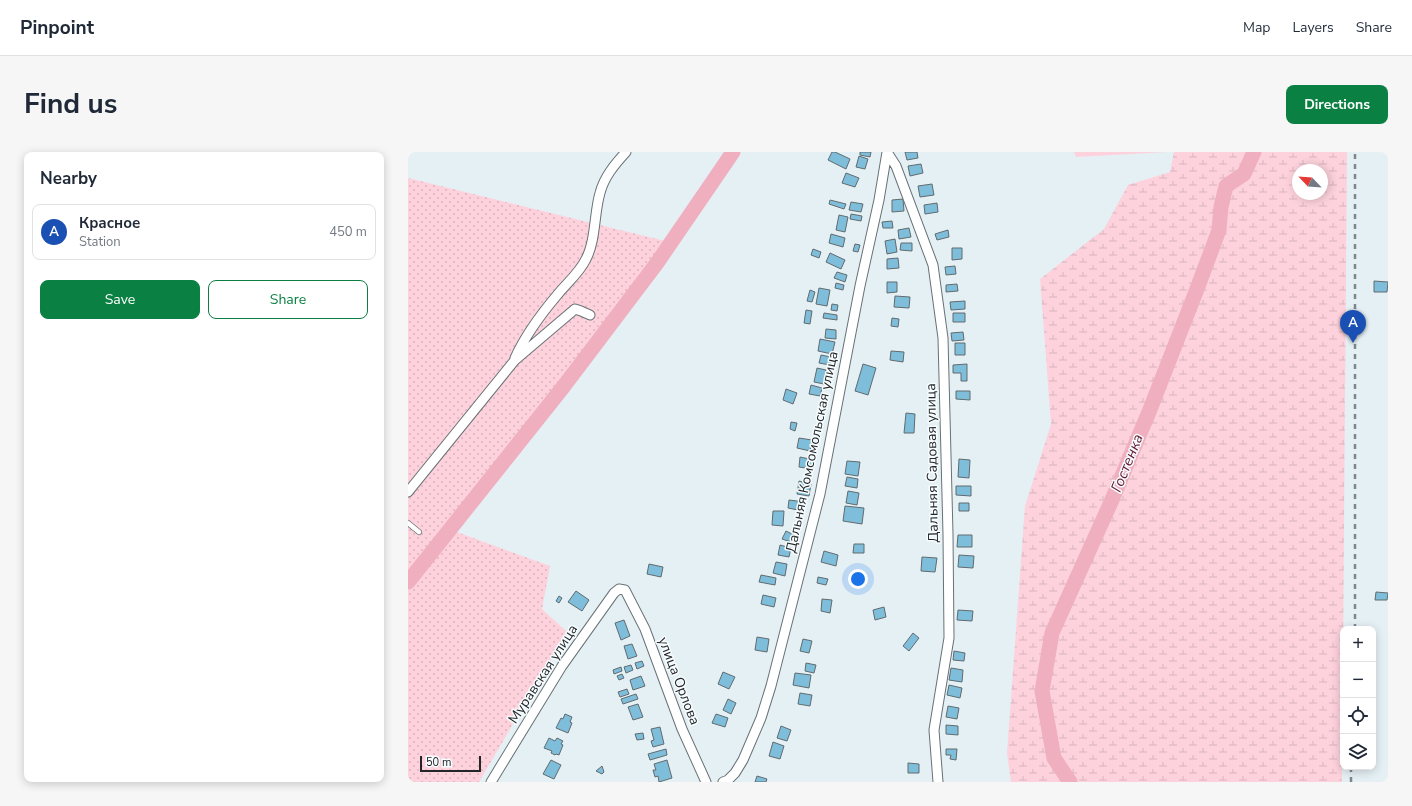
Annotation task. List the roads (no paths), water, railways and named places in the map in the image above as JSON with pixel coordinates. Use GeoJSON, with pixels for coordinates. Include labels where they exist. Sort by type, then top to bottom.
{"type":"FeatureCollection","features":[{"type":"Feature","properties":{"kind":"street"},"geometry":{"type":"LineString","coordinates":[[514,360],[522,344],[544,311],[579,270],[587,258],[592,243],[600,191],[611,169],[626,152]]}},
{"type":"Feature","properties":{"kind":"street","name":"Дальняя Комсомольская улица"},"geometry":{"type":"LineString","coordinates":[[723,782],[728,780],[735,773],[743,760],[762,718],[772,686],[820,494],[860,286],[879,200],[887,152]]}},
{"type":"Feature","properties":{"kind":"street","name":"Дальняя Садовая улица"},"geometry":{"type":"LineString","coordinates":[[887,152],[896,166],[933,265],[943,338],[948,534],[948,638],[934,730],[938,782]]}},
{"type":"Feature","properties":{"kind":"street"},"geometry":{"type":"LineString","coordinates":[[408,492],[514,360],[575,309],[590,316]]}},
{"type":"Feature","properties":{"kind":"street","name":"Муравская улица"},"geometry":{"type":"LineString","coordinates":[[491,782],[562,666],[614,593],[619,589],[625,590]]}},
{"type":"Feature","properties":{"kind":"street","name":"улица Орлова"},"geometry":{"type":"LineString","coordinates":[[625,590],[645,629],[682,729],[706,782]]}},
{"type":"Feature","properties":{"kind":"lane"},"geometry":{"type":"LineString","coordinates":[[408,523],[419,532]]}},
{"type":"Feature","properties":{"kind":"waterway"},"geometry":{"type":"LineString","coordinates":[[408,582],[564,386],[657,263],[733,152]]}},
{"type":"Feature","properties":{"kind":"waterway","name":"Гостенка"},"geometry":{"type":"LineString","coordinates":[[1070,782],[1054,758],[1042,691],[1052,633],[1111,502],[1149,412],[1197,289],[1219,230],[1221,207],[1226,186],[1244,174],[1254,152]]}},
{"type":"Feature","properties":{"kind":"railway"},"geometry":{"type":"LineString","coordinates":[[1355,152],[1355,626]]}},
{"type":"Feature","properties":{"kind":"railway"},"geometry":{"type":"LineString","coordinates":[[1351,770],[1351,782]]}},
{"type":"Feature","properties":{"kind":"place","name":"Красное"},"geometry":{"type":"Point","coordinates":[1353,343]}}]}
